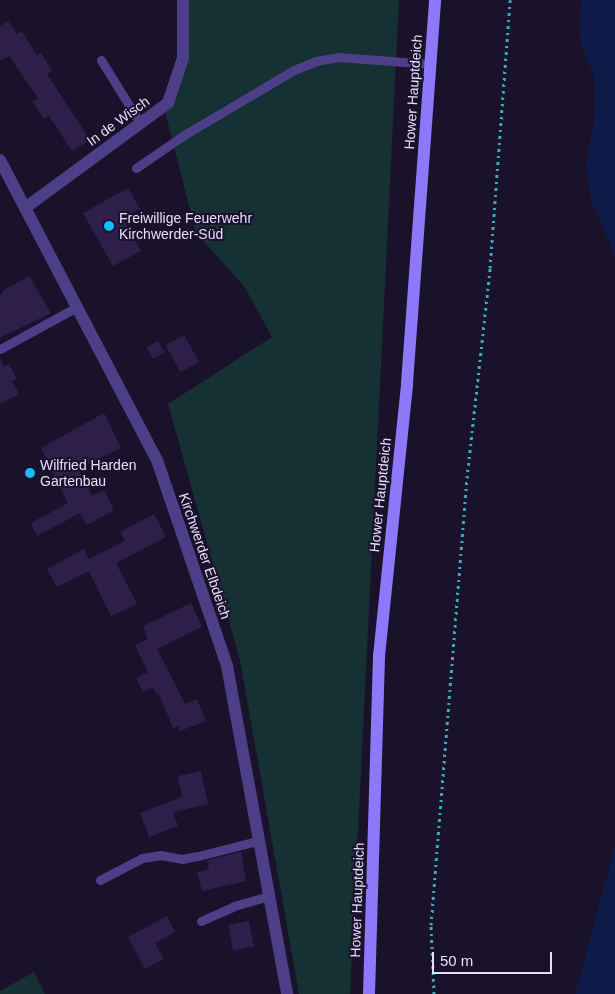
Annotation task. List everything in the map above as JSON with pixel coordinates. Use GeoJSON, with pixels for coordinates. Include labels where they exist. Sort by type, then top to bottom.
{"type":"FeatureCollection","features":[{"type":"Feature","properties":{"kind":"street","name":"In de Wisch"},"geometry":{"type":"LineString","coordinates":[[25,208],[168,103],[183,58],[183,0]]}},
{"type":"Feature","properties":{"kind":"street","name":"Hower Hauptdeich"},"geometry":{"type":"LineString","coordinates":[[369,994],[379,656],[407,383],[436,0]]}},
{"type":"Feature","properties":{"kind":"street","name":"Kirchwerder Elbdeich"},"geometry":{"type":"LineString","coordinates":[[0,160],[75,308],[157,460],[226,666],[257,841],[287,994]]}},
{"type":"Feature","properties":{"kind":"lane"},"geometry":{"type":"LineString","coordinates":[[136,168],[184,135],[294,70],[316,61],[339,57],[430,64]]}},
{"type":"Feature","properties":{"kind":"lane"},"geometry":{"type":"LineString","coordinates":[[101,60],[140,124]]}},
{"type":"Feature","properties":{"kind":"lane"},"geometry":{"type":"LineString","coordinates":[[0,349],[75,308]]}},
{"type":"Feature","properties":{"kind":"lane"},"geometry":{"type":"LineString","coordinates":[[100,880],[142,858],[160,855],[182,859],[257,841]]}},
{"type":"Feature","properties":{"kind":"lane"},"geometry":{"type":"LineString","coordinates":[[201,921],[268,896]]}},
{"type":"Feature","properties":{"kind":"path"},"geometry":{"type":"LineString","coordinates":[[434,994],[431,925],[467,478],[490,268],[510,0]]}},
{"type":"Feature","properties":{"kind":"green space"},"geometry":{"type":"Polygon","coordinates":[[[178,0],[399,0],[350,994],[299,994],[240,660],[168,404],[272,337],[244,286],[196,233],[165,112],[179,57],[178,0]]]}},
{"type":"Feature","properties":{"kind":"green space"},"geometry":{"type":"Polygon","coordinates":[[[34,972],[45,994],[0,994],[0,991],[34,972]]]}},
{"type":"Feature","properties":{"kind":"water"},"geometry":{"type":"Polygon","coordinates":[[[581,0],[615,0],[615,256],[591,200],[586,162],[595,116],[595,80],[580,40],[581,0]]]}},
{"type":"Feature","properties":{"kind":"water"},"geometry":{"type":"Polygon","coordinates":[[[615,846],[615,994],[575,994],[615,846]]]}},
{"type":"Feature","properties":{"kind":"building"},"geometry":{"type":"Polygon","coordinates":[[[8,21],[17,34],[22,31],[37,55],[41,53],[52,71],[47,74],[90,140],[72,151],[49,116],[44,119],[32,101],[38,98],[9,56],[0,61],[0,26],[8,21]]]}},
{"type":"Feature","properties":{"kind":"building","name":"Freiwillige Feuerwehr Kirchwerder-Süd"},"geometry":{"type":"Polygon","coordinates":[[[128,188],[140,209],[123,218],[141,251],[113,266],[83,213],[128,188]]]}},
{"type":"Feature","properties":{"kind":"building"},"geometry":{"type":"Polygon","coordinates":[[[29,276],[51,313],[0,338],[0,296],[4,290],[29,276]]]}},
{"type":"Feature","properties":{"kind":"building"},"geometry":{"type":"Polygon","coordinates":[[[184,335],[199,362],[181,372],[166,345],[184,335]]]}},
{"type":"Feature","properties":{"kind":"building"},"geometry":{"type":"Polygon","coordinates":[[[158,341],[164,352],[153,359],[147,347],[158,341]]]}},
{"type":"Feature","properties":{"kind":"building"},"geometry":{"type":"Polygon","coordinates":[[[0,358],[4,366],[9,364],[17,379],[12,381],[19,394],[0,404],[0,358]]]}},
{"type":"Feature","properties":{"kind":"building"},"geometry":{"type":"Polygon","coordinates":[[[104,413],[121,448],[78,469],[92,496],[104,490],[114,510],[87,525],[80,513],[37,536],[31,523],[68,503],[41,448],[104,413]]]}},
{"type":"Feature","properties":{"kind":"building"},"geometry":{"type":"Polygon","coordinates":[[[154,514],[166,537],[116,563],[137,604],[111,616],[89,571],[57,587],[47,569],[84,549],[89,559],[125,541],[120,532],[154,514]]]}},
{"type":"Feature","properties":{"kind":"building"},"geometry":{"type":"Polygon","coordinates":[[[191,603],[202,627],[157,649],[185,704],[197,699],[206,721],[180,731],[178,726],[173,728],[159,694],[157,695],[153,687],[143,692],[136,678],[148,672],[135,645],[148,639],[143,626],[191,603]]]}},
{"type":"Feature","properties":{"kind":"building"},"geometry":{"type":"Polygon","coordinates":[[[201,771],[208,804],[173,812],[178,826],[149,837],[140,813],[182,797],[178,776],[201,771]]]}},
{"type":"Feature","properties":{"kind":"building"},"geometry":{"type":"Polygon","coordinates":[[[241,852],[246,881],[202,891],[197,872],[209,869],[207,860],[241,852]]]}},
{"type":"Feature","properties":{"kind":"building"},"geometry":{"type":"Polygon","coordinates":[[[167,916],[175,932],[155,943],[164,959],[145,969],[128,937],[167,916]]]}},
{"type":"Feature","properties":{"kind":"building"},"geometry":{"type":"Polygon","coordinates":[[[249,921],[254,947],[233,951],[228,925],[249,921]]]}},
{"type":"Feature","properties":{"kind":"place","name":"Freiwillige Feuerwehr Kirchwerder-Süd"},"geometry":{"type":"Point","coordinates":[109,226]}},
{"type":"Feature","properties":{"kind":"place","name":"Wilfried Harden Gartenbau"},"geometry":{"type":"Point","coordinates":[30,473]}}]}
